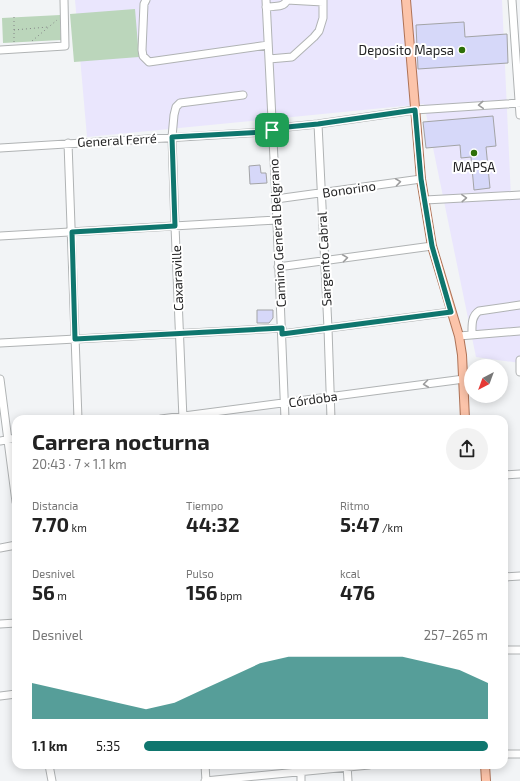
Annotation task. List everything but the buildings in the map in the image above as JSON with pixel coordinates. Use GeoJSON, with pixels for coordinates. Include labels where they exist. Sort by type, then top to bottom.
{"type":"FeatureCollection","features":[{"type":"Feature","properties":{"kind":"main road"},"geometry":{"type":"LineString","coordinates":[[406,0],[421,179],[432,246],[458,336],[462,355],[464,379]]}},
{"type":"Feature","properties":{"kind":"main road"},"geometry":{"type":"LineString","coordinates":[[465,403],[465,415]]}},
{"type":"Feature","properties":{"kind":"main road"},"geometry":{"type":"LineString","coordinates":[[485,769],[486,781]]}},
{"type":"Feature","properties":{"kind":"street"},"geometry":{"type":"LineString","coordinates":[[0,50],[65,46],[64,0]]}},
{"type":"Feature","properties":{"kind":"street"},"geometry":{"type":"LineString","coordinates":[[146,0],[144,4],[142,50],[144,56],[149,62],[268,45]]}},
{"type":"Feature","properties":{"kind":"street"},"geometry":{"type":"LineString","coordinates":[[266,3],[281,6],[286,3],[287,0],[323,1],[323,18],[319,30],[314,37],[292,57],[269,59]]}},
{"type":"Feature","properties":{"kind":"street"},"geometry":{"type":"LineString","coordinates":[[512,0],[520,115]]}},
{"type":"Feature","properties":{"kind":"street","name":"Camino General Belgrano"},"geometry":{"type":"LineString","coordinates":[[266,3],[286,415]]}},
{"type":"Feature","properties":{"kind":"street","name":"Caxaraville"},"geometry":{"type":"LineString","coordinates":[[183,415],[172,137],[174,115],[176,107],[180,103],[243,95]]}},
{"type":"Feature","properties":{"kind":"street","name":"General Ferré"},"geometry":{"type":"LineString","coordinates":[[0,148],[264,132],[287,127],[415,110],[520,103]]}},
{"type":"Feature","properties":{"kind":"street","name":"Sargento Cabral"},"geometry":{"type":"LineString","coordinates":[[318,124],[331,415]]}},
{"type":"Feature","properties":{"kind":"street"},"geometry":{"type":"LineString","coordinates":[[68,143],[78,415]]}},
{"type":"Feature","properties":{"kind":"street","name":"Bonorino"},"geometry":{"type":"LineString","coordinates":[[276,199],[421,179]]}},
{"type":"Feature","properties":{"kind":"street"},"geometry":{"type":"LineString","coordinates":[[425,200],[520,195]]}},
{"type":"Feature","properties":{"kind":"street"},"geometry":{"type":"LineString","coordinates":[[0,236],[277,220]]}},
{"type":"Feature","properties":{"kind":"street"},"geometry":{"type":"LineString","coordinates":[[278,267],[432,246]]}},
{"type":"Feature","properties":{"kind":"street"},"geometry":{"type":"LineString","coordinates":[[472,335],[473,317],[479,311],[520,305]]}},
{"type":"Feature","properties":{"kind":"street"},"geometry":{"type":"LineString","coordinates":[[0,343],[179,333],[282,331],[328,328],[451,312]]}},
{"type":"Feature","properties":{"kind":"street"},"geometry":{"type":"LineString","coordinates":[[458,336],[520,331]]}},
{"type":"Feature","properties":{"kind":"street"},"geometry":{"type":"LineString","coordinates":[[520,360],[520,372]]}},
{"type":"Feature","properties":{"kind":"street"},"geometry":{"type":"LineString","coordinates":[[0,379],[12,471]]}},
{"type":"Feature","properties":{"kind":"street","name":"Córdoba"},"geometry":{"type":"LineString","coordinates":[[203,415],[330,396],[464,379]]}},
{"type":"Feature","properties":{"kind":"street"},"geometry":{"type":"LineString","coordinates":[[0,441],[12,439]]}},
{"type":"Feature","properties":{"kind":"street"},"geometry":{"type":"LineString","coordinates":[[508,475],[520,474]]}},
{"type":"Feature","properties":{"kind":"street"},"geometry":{"type":"LineString","coordinates":[[0,548],[12,546]]}},
{"type":"Feature","properties":{"kind":"street"},"geometry":{"type":"LineString","coordinates":[[508,577],[520,576]]}},
{"type":"Feature","properties":{"kind":"street"},"geometry":{"type":"LineString","coordinates":[[0,624],[12,623]]}},
{"type":"Feature","properties":{"kind":"street"},"geometry":{"type":"LineString","coordinates":[[508,650],[520,650]]}},
{"type":"Feature","properties":{"kind":"street"},"geometry":{"type":"LineString","coordinates":[[0,696],[12,694]]}},
{"type":"Feature","properties":{"kind":"street"},"geometry":{"type":"LineString","coordinates":[[508,754],[520,754]]}},
{"type":"Feature","properties":{"kind":"street"},"geometry":{"type":"LineString","coordinates":[[50,769],[52,781]]}},
{"type":"Feature","properties":{"kind":"street"},"geometry":{"type":"LineString","coordinates":[[205,769],[206,781],[301,769],[302,781]]}},
{"type":"Feature","properties":{"kind":"street"},"geometry":{"type":"LineString","coordinates":[[347,769],[348,781]]}},
{"type":"Feature","properties":{"kind":"path"},"geometry":{"type":"LineString","coordinates":[[23,49],[64,14]]}},
{"type":"Feature","properties":{"kind":"path"},"geometry":{"type":"LineString","coordinates":[[14,17],[14,49]]}},
{"type":"Feature","properties":{"kind":"path"},"geometry":{"type":"LineString","coordinates":[[14,30],[48,27]]}},
{"type":"Feature","properties":{"kind":"shaded area"},"geometry":{"type":"Polygon","coordinates":[[[75,0],[502,0],[511,198],[520,197],[520,363],[508,361],[508,359],[476,357],[424,104],[87,137],[75,0]]]}},
{"type":"Feature","properties":{"kind":"green space"},"geometry":{"type":"Polygon","coordinates":[[[135,9],[139,57],[74,62],[70,14],[135,9]]]}},
{"type":"Feature","properties":{"kind":"green space"},"geometry":{"type":"Polygon","coordinates":[[[60,15],[61,40],[3,43],[2,18],[60,15]]]}},
{"type":"Feature","properties":{"kind":"place","name":"Deposito Mapsa"},"geometry":{"type":"Point","coordinates":[462,50]}},
{"type":"Feature","properties":{"kind":"place","name":"MAPSA"},"geometry":{"type":"Point","coordinates":[474,153]}},
{"type":"Feature","properties":{"kind":"route"},"geometry":{"type":"LineString","coordinates":[[415,110],[421,179],[432,246],[451,312],[282,334],[282,328],[75,339],[72,232],[175,226],[172,137],[264,132],[272,130],[415,110]]}}]}
